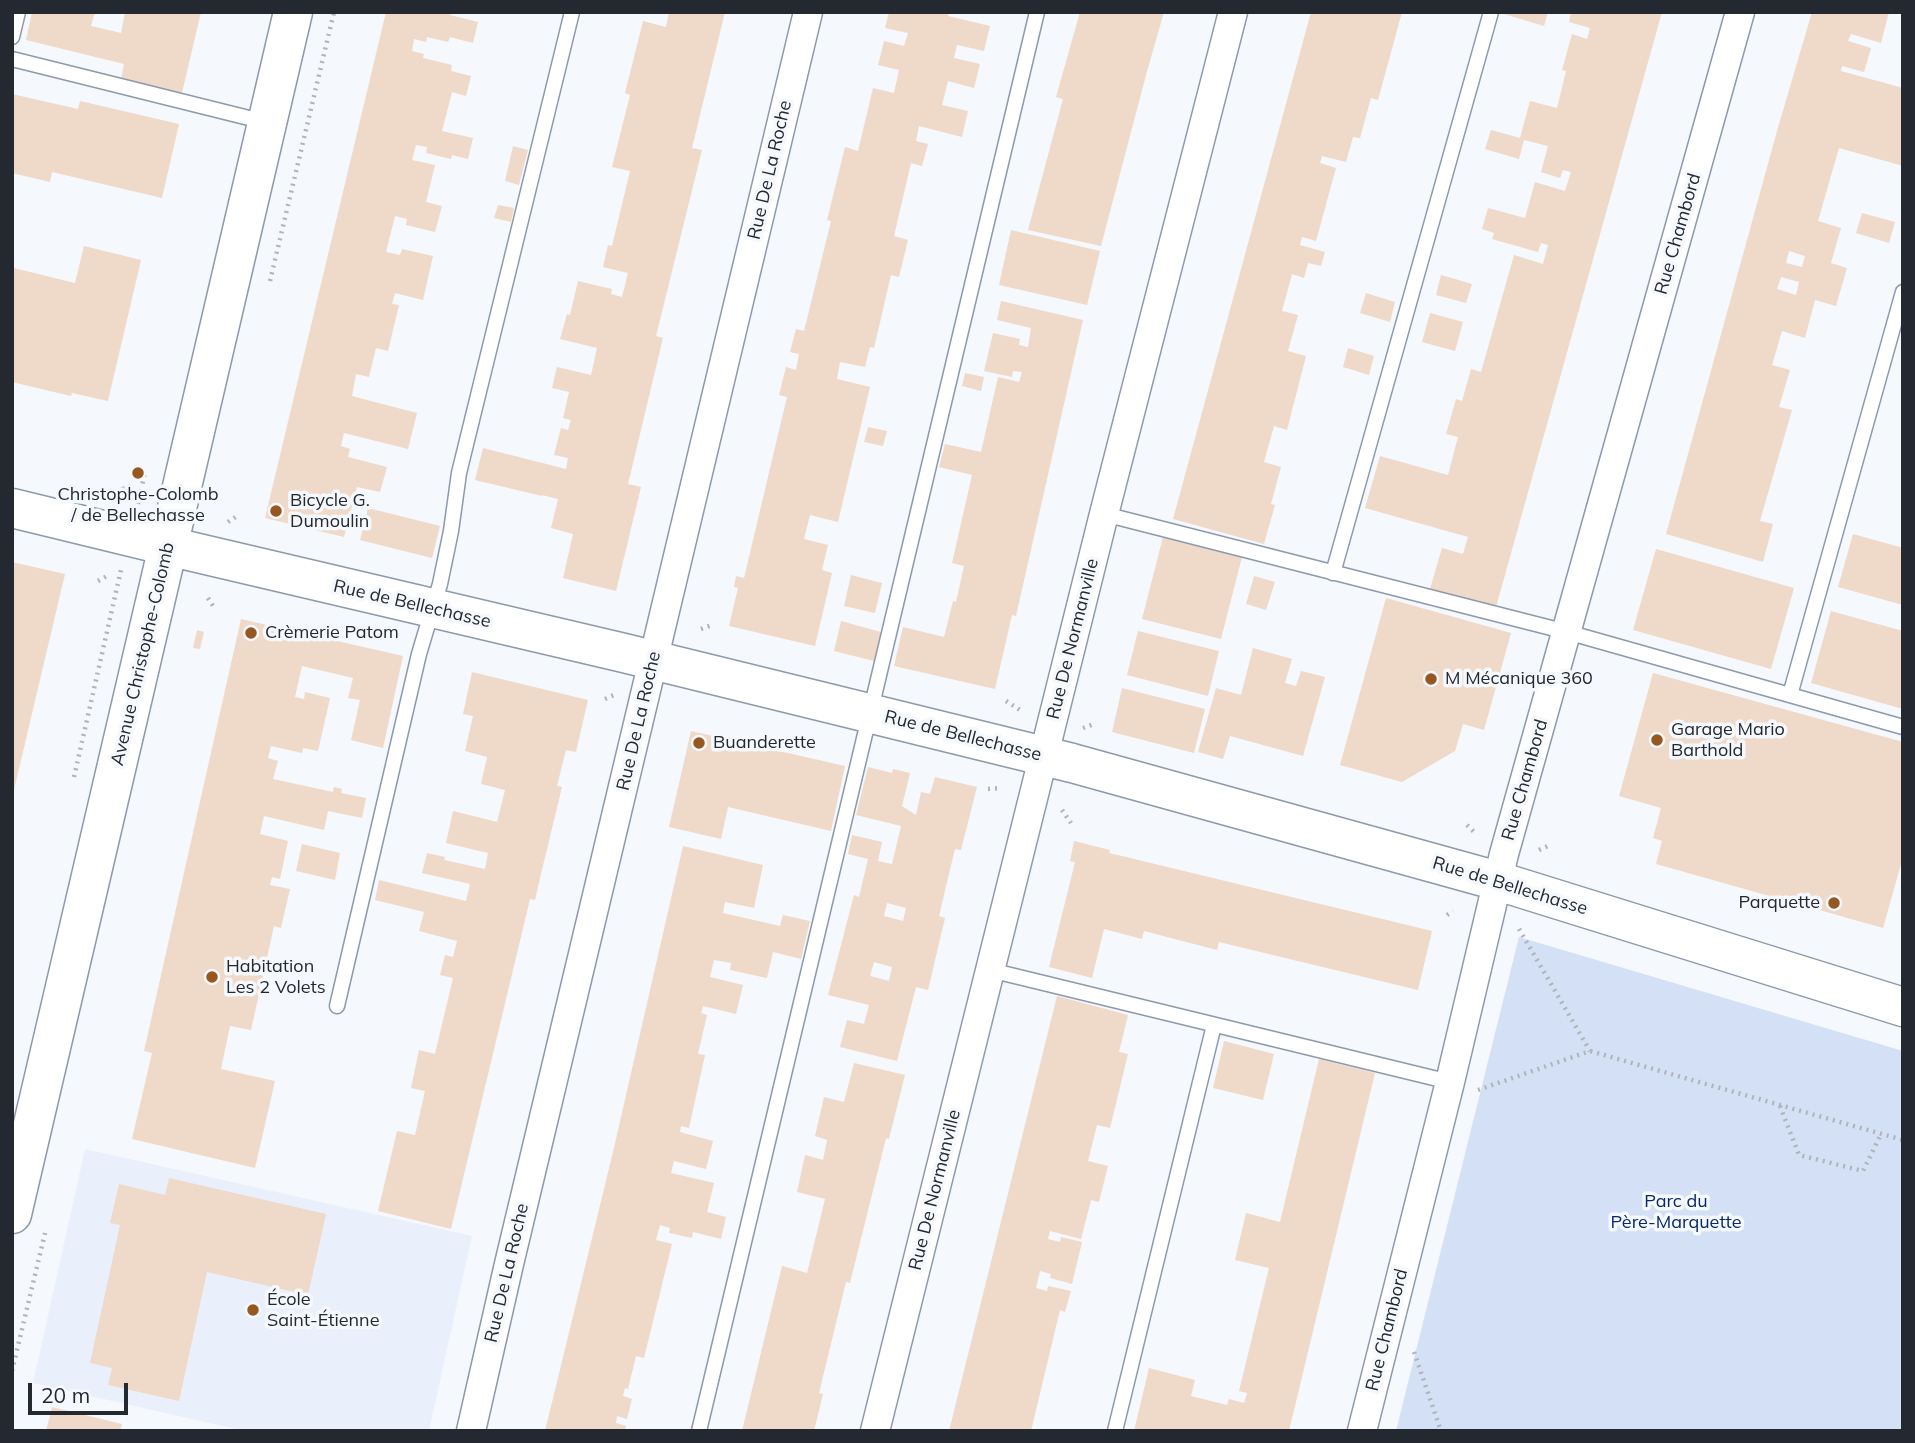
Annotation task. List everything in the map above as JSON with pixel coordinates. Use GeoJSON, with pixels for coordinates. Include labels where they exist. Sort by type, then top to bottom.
{"type":"FeatureCollection","features":[{"type":"Feature","properties":{"kind":"street","name":"Avenue Christophe-Colomb"},"geometry":{"type":"LineString","coordinates":[[15,1192],[293,12]]}},
{"type":"Feature","properties":{"kind":"street","name":"Rue De La Roche"},"geometry":{"type":"LineString","coordinates":[[471,1431],[808,12]]}},
{"type":"Feature","properties":{"kind":"street","name":"Rue De Normanville"},"geometry":{"type":"LineString","coordinates":[[875,1431],[1104,514],[1233,12]]}},
{"type":"Feature","properties":{"kind":"street","name":"Rue Chambord"},"geometry":{"type":"LineString","coordinates":[[1362,1431],[1504,854],[1740,12]]}},
{"type":"Feature","properties":{"kind":"street","name":"Rue de Bellechasse"},"geometry":{"type":"LineString","coordinates":[[12,508],[870,712],[1043,756],[1498,881],[1903,1007]]}},
{"type":"Feature","properties":{"kind":"lane"},"geometry":{"type":"LineString","coordinates":[[12,37],[18,12]]}},
{"type":"Feature","properties":{"kind":"lane"},"geometry":{"type":"LineString","coordinates":[[337,1006],[419,654],[433,609],[451,531],[459,473],[572,12]]}},
{"type":"Feature","properties":{"kind":"lane"},"geometry":{"type":"LineString","coordinates":[[699,1431],[1037,12]]}},
{"type":"Feature","properties":{"kind":"lane"},"geometry":{"type":"LineString","coordinates":[[1333,573],[1491,12]]}},
{"type":"Feature","properties":{"kind":"lane"},"geometry":{"type":"LineString","coordinates":[[12,59],[267,122]]}},
{"type":"Feature","properties":{"kind":"lane"},"geometry":{"type":"LineString","coordinates":[[1790,695],[1903,292]]}},
{"type":"Feature","properties":{"kind":"lane"},"geometry":{"type":"LineString","coordinates":[[1104,514],[1567,632],[1903,727]]}},
{"type":"Feature","properties":{"kind":"lane"},"geometry":{"type":"LineString","coordinates":[[990,970],[1450,1082]]}},
{"type":"Feature","properties":{"kind":"lane"},"geometry":{"type":"LineString","coordinates":[[1115,1431],[1214,1025]]}},
{"type":"Feature","properties":{"kind":"path"},"geometry":{"type":"LineString","coordinates":[[122,487],[126,496]]}},
{"type":"Feature","properties":{"kind":"path"},"geometry":{"type":"LineString","coordinates":[[228,522],[237,516]]}},
{"type":"Feature","properties":{"kind":"path"},"geometry":{"type":"LineString","coordinates":[[98,581],[107,576]]}},
{"type":"Feature","properties":{"kind":"path"},"geometry":{"type":"LineString","coordinates":[[208,598],[215,609]]}},
{"type":"Feature","properties":{"kind":"path"},"geometry":{"type":"LineString","coordinates":[[701,629],[712,625]]}},
{"type":"Feature","properties":{"kind":"path"},"geometry":{"type":"LineString","coordinates":[[1006,701],[1020,710]]}},
{"type":"Feature","properties":{"kind":"path"},"geometry":{"type":"LineString","coordinates":[[1083,728],[1094,724]]}},
{"type":"Feature","properties":{"kind":"path"},"geometry":{"type":"LineString","coordinates":[[988,789],[1001,788]]}},
{"type":"Feature","properties":{"kind":"path"},"geometry":{"type":"LineString","coordinates":[[1059,806],[1071,823]]}},
{"type":"Feature","properties":{"kind":"path"},"geometry":{"type":"LineString","coordinates":[[1467,825],[1474,832]]}},
{"type":"Feature","properties":{"kind":"path"},"geometry":{"type":"LineString","coordinates":[[1539,850],[1550,845]]}},
{"type":"Feature","properties":{"kind":"path"},"geometry":{"type":"LineString","coordinates":[[1447,915],[1453,911]]}},
{"type":"Feature","properties":{"kind":"path"},"geometry":{"type":"LineString","coordinates":[[1520,929],[1590,1051]]}},
{"type":"Feature","properties":{"kind":"path"},"geometry":{"type":"LineString","coordinates":[[1476,1091],[1590,1051],[1903,1140]]}},
{"type":"Feature","properties":{"kind":"path"},"geometry":{"type":"LineString","coordinates":[[1780,1105],[1799,1155],[1863,1171],[1881,1134]]}},
{"type":"Feature","properties":{"kind":"path"},"geometry":{"type":"LineString","coordinates":[[1413,1347],[1441,1431]]}},
{"type":"Feature","properties":{"kind":"shaded area","name":"École Saint-Étienne"},"geometry":{"type":"Polygon","coordinates":[[[85,1149],[472,1236],[429,1431],[245,1431],[33,1383],[85,1149]]]}},
{"type":"Feature","properties":{"kind":"green space","name":"Parc du Père-Marquette"},"geometry":{"type":"Polygon","coordinates":[[[1519,937],[1903,1051],[1903,1431],[1396,1431],[1519,937]]]}},
{"type":"Feature","properties":{"kind":"building"},"geometry":{"type":"Polygon","coordinates":[[[32,12],[95,12],[91,26],[121,33],[125,12],[201,12],[182,93],[121,79],[124,64],[26,40],[32,12]]]}},
{"type":"Feature","properties":{"kind":"building"},"geometry":{"type":"Polygon","coordinates":[[[386,12],[451,12],[450,15],[478,22],[473,43],[450,37],[448,42],[427,37],[426,42],[414,39],[412,51],[424,54],[423,58],[452,65],[451,71],[471,76],[466,96],[452,92],[442,131],[473,138],[468,159],[452,155],[451,159],[426,153],[427,147],[416,145],[412,160],[435,165],[426,202],[442,206],[435,232],[406,225],[407,219],[395,216],[386,252],[400,255],[402,249],[433,256],[423,300],[395,293],[392,304],[399,305],[388,351],[376,348],[369,377],[356,374],[352,396],[417,413],[408,449],[344,433],[341,446],[350,449],[348,457],[387,467],[380,492],[357,487],[344,537],[265,518],[386,12]]]}},
{"type":"Feature","properties":{"kind":"building"},"geometry":{"type":"Polygon","coordinates":[[[669,12],[725,12],[692,148],[702,150],[656,336],[663,338],[628,484],[641,487],[616,591],[563,578],[573,534],[551,528],[558,499],[475,480],[483,448],[566,469],[568,458],[554,455],[561,428],[568,430],[571,420],[563,418],[569,392],[552,388],[557,367],[591,375],[597,348],[560,339],[567,314],[570,315],[578,281],[612,289],[611,294],[622,297],[628,273],[603,267],[608,245],[612,246],[630,171],[612,167],[630,95],[625,93],[643,21],[666,27],[669,12]]]}},
{"type":"Feature","properties":{"kind":"building"},"geometry":{"type":"Polygon","coordinates":[[[889,12],[949,12],[948,16],[990,26],[984,51],[957,45],[954,58],[980,64],[974,88],[948,81],[942,105],[968,111],[962,137],[919,126],[916,141],[928,144],[922,166],[911,163],[894,236],[908,240],[899,277],[891,275],[874,348],[870,347],[865,367],[840,362],[837,379],[870,387],[838,522],[810,515],[804,539],[828,545],[822,570],[832,573],[815,646],[729,626],[738,588],[734,587],[736,576],[744,578],[787,397],[779,395],[786,367],[796,370],[799,354],[790,352],[796,329],[804,331],[831,221],[827,220],[845,147],[858,151],[873,88],[894,93],[899,70],[878,65],[884,41],[904,46],[908,33],[885,28],[889,12]]]}},
{"type":"Feature","properties":{"kind":"building"},"geometry":{"type":"Polygon","coordinates":[[[1080,12],[1164,12],[1101,246],[1028,230],[1063,99],[1056,97],[1080,12]]]}},
{"type":"Feature","properties":{"kind":"building"},"geometry":{"type":"Polygon","coordinates":[[[1311,12],[1402,12],[1378,100],[1371,98],[1360,138],[1353,137],[1346,162],[1322,156],[1320,163],[1336,168],[1316,241],[1302,237],[1300,245],[1325,252],[1321,266],[1308,263],[1304,278],[1292,274],[1282,311],[1298,315],[1288,351],[1306,356],[1287,430],[1274,426],[1264,462],[1281,467],[1271,504],[1275,505],[1264,544],[1173,519],[1311,12]]]}},
{"type":"Feature","properties":{"kind":"building"},"geometry":{"type":"Polygon","coordinates":[[[1548,12],[1544,26],[1504,14],[1548,12]]]}},
{"type":"Feature","properties":{"kind":"building"},"geometry":{"type":"Polygon","coordinates":[[[1571,12],[1662,12],[1496,607],[1430,589],[1442,548],[1463,554],[1468,537],[1365,508],[1380,456],[1448,475],[1458,437],[1446,434],[1456,399],[1462,401],[1471,369],[1481,372],[1514,255],[1543,264],[1548,245],[1541,243],[1538,252],[1492,239],[1494,233],[1482,229],[1488,208],[1525,218],[1535,182],[1565,191],[1571,172],[1563,170],[1560,178],[1541,172],[1548,146],[1524,140],[1519,159],[1485,149],[1491,130],[1520,138],[1530,101],[1557,108],[1566,71],[1562,70],[1572,34],[1587,39],[1590,28],[1569,22],[1571,12]]]}},
{"type":"Feature","properties":{"kind":"building"},"geometry":{"type":"Polygon","coordinates":[[[1812,12],[1889,12],[1881,43],[1851,34],[1848,41],[1871,48],[1864,72],[1842,66],[1841,71],[1903,88],[1903,166],[1839,148],[1818,221],[1841,228],[1831,263],[1847,268],[1836,306],[1815,300],[1805,338],[1782,331],[1772,365],[1790,370],[1779,407],[1792,410],[1760,521],[1773,524],[1763,562],[1666,534],[1812,12]],[[1789,251],[1786,263],[1802,267],[1805,256],[1789,251]],[[1781,277],[1777,289],[1796,295],[1799,282],[1781,277]]]}},
{"type":"Feature","properties":{"kind":"building"},"geometry":{"type":"Polygon","coordinates":[[[12,94],[78,109],[80,101],[179,124],[162,198],[52,172],[50,182],[12,173],[12,94]]]}},
{"type":"Feature","properties":{"kind":"building"},"geometry":{"type":"Polygon","coordinates":[[[513,146],[528,150],[519,185],[505,181],[513,146]]]}},
{"type":"Feature","properties":{"kind":"building"},"geometry":{"type":"Polygon","coordinates":[[[498,205],[514,208],[511,222],[494,218],[498,205]]]}},
{"type":"Feature","properties":{"kind":"building"},"geometry":{"type":"Polygon","coordinates":[[[1862,213],[1895,222],[1889,243],[1856,233],[1862,213]]]}},
{"type":"Feature","properties":{"kind":"building"},"geometry":{"type":"Polygon","coordinates":[[[1011,230],[1100,251],[1087,305],[999,285],[1011,230]]]}},
{"type":"Feature","properties":{"kind":"building"},"geometry":{"type":"Polygon","coordinates":[[[84,246],[141,260],[108,401],[72,393],[71,396],[12,382],[14,268],[75,283],[84,246]]]}},
{"type":"Feature","properties":{"kind":"building"},"geometry":{"type":"Polygon","coordinates":[[[1441,275],[1472,284],[1466,303],[1436,295],[1441,275]]]}},
{"type":"Feature","properties":{"kind":"building"},"geometry":{"type":"Polygon","coordinates":[[[1366,293],[1395,302],[1390,322],[1360,313],[1366,293]]]}},
{"type":"Feature","properties":{"kind":"building"},"geometry":{"type":"Polygon","coordinates":[[[1001,301],[1083,320],[1016,616],[1012,615],[995,689],[894,666],[903,627],[944,637],[953,601],[956,602],[964,566],[952,563],[972,475],[939,467],[945,444],[981,452],[998,377],[1019,382],[1022,372],[1013,371],[1012,377],[984,371],[993,333],[1020,339],[1019,345],[1028,347],[1031,328],[997,320],[1001,301]]]}},
{"type":"Feature","properties":{"kind":"building"},"geometry":{"type":"Polygon","coordinates":[[[1430,313],[1463,322],[1455,351],[1422,342],[1430,313]]]}},
{"type":"Feature","properties":{"kind":"building"},"geometry":{"type":"Polygon","coordinates":[[[1348,348],[1374,356],[1369,375],[1343,367],[1348,348]]]}},
{"type":"Feature","properties":{"kind":"building"},"geometry":{"type":"Polygon","coordinates":[[[965,373],[984,377],[981,391],[962,386],[965,373]]]}},
{"type":"Feature","properties":{"kind":"building"},"geometry":{"type":"Polygon","coordinates":[[[868,427],[887,431],[883,446],[864,442],[868,427]]]}},
{"type":"Feature","properties":{"kind":"building"},"geometry":{"type":"Polygon","coordinates":[[[368,508],[440,526],[432,558],[360,540],[368,508]]]}},
{"type":"Feature","properties":{"kind":"building"},"geometry":{"type":"Polygon","coordinates":[[[1853,534],[1903,548],[1903,605],[1838,587],[1853,534]]]}},
{"type":"Feature","properties":{"kind":"building"},"geometry":{"type":"Polygon","coordinates":[[[1163,537],[1242,557],[1221,639],[1142,619],[1163,537]]]}},
{"type":"Feature","properties":{"kind":"building"},"geometry":{"type":"Polygon","coordinates":[[[1656,549],[1794,588],[1771,669],[1633,630],[1656,549]]]}},
{"type":"Feature","properties":{"kind":"building"},"geometry":{"type":"Polygon","coordinates":[[[12,562],[65,574],[13,794],[12,794],[12,562]]]}},
{"type":"Feature","properties":{"kind":"building"},"geometry":{"type":"Polygon","coordinates":[[[851,575],[882,583],[875,613],[844,606],[851,575]]]}},
{"type":"Feature","properties":{"kind":"building"},"geometry":{"type":"Polygon","coordinates":[[[1254,576],[1275,582],[1266,610],[1246,604],[1254,576]]]}},
{"type":"Feature","properties":{"kind":"building","name":"M Mécanique 360"},"geometry":{"type":"Polygon","coordinates":[[[1386,598],[1511,633],[1484,730],[1463,724],[1455,751],[1402,782],[1340,765],[1386,598]]]}},
{"type":"Feature","properties":{"kind":"building"},"geometry":{"type":"Polygon","coordinates":[[[1831,611],[1903,631],[1903,709],[1811,683],[1831,611]]]}},
{"type":"Feature","properties":{"kind":"building"},"geometry":{"type":"Polygon","coordinates":[[[241,619],[403,656],[383,748],[351,740],[360,700],[348,698],[353,678],[302,666],[295,697],[304,699],[305,692],[330,698],[318,751],[303,748],[302,753],[271,746],[268,758],[278,761],[273,779],[333,792],[334,787],[342,789],[341,793],[366,798],[362,818],[328,811],[324,830],[264,816],[260,834],[288,841],[280,879],[272,877],[270,885],[290,889],[281,928],[274,926],[251,1030],[230,1026],[221,1069],[275,1081],[255,1168],[132,1139],[152,1053],[144,1051],[241,619]]]}},
{"type":"Feature","properties":{"kind":"building"},"geometry":{"type":"Polygon","coordinates":[[[841,621],[881,632],[874,661],[834,651],[841,621]]]}},
{"type":"Feature","properties":{"kind":"building"},"geometry":{"type":"Polygon","coordinates":[[[197,630],[204,632],[200,649],[193,648],[197,630]]]}},
{"type":"Feature","properties":{"kind":"building"},"geometry":{"type":"Polygon","coordinates":[[[1138,631],[1219,651],[1208,696],[1127,675],[1138,631]]]}},
{"type":"Feature","properties":{"kind":"building"},"geometry":{"type":"Polygon","coordinates":[[[1253,648],[1292,659],[1285,683],[1296,686],[1301,671],[1325,677],[1303,756],[1230,736],[1223,759],[1198,752],[1216,688],[1241,695],[1253,648]]]}},
{"type":"Feature","properties":{"kind":"building"},"geometry":{"type":"Polygon","coordinates":[[[472,672],[588,700],[576,752],[566,750],[557,786],[562,787],[535,900],[530,899],[451,1229],[378,1211],[397,1131],[415,1135],[425,1091],[411,1088],[419,1050],[435,1054],[453,978],[440,975],[445,955],[453,957],[457,941],[419,931],[424,912],[375,900],[379,880],[466,901],[470,884],[422,873],[427,853],[445,857],[444,860],[485,869],[488,853],[446,843],[453,811],[497,822],[505,790],[481,784],[487,757],[465,751],[473,716],[463,714],[472,672]]]}},
{"type":"Feature","properties":{"kind":"building"},"geometry":{"type":"Polygon","coordinates":[[[1653,673],[1903,742],[1903,857],[1883,928],[1656,864],[1662,841],[1653,838],[1661,808],[1619,796],[1653,673]]]}},
{"type":"Feature","properties":{"kind":"building"},"geometry":{"type":"Polygon","coordinates":[[[1122,688],[1205,709],[1194,753],[1112,732],[1122,688]]]}},
{"type":"Feature","properties":{"kind":"building"},"geometry":{"type":"Polygon","coordinates":[[[691,731],[845,766],[831,831],[728,807],[721,839],[669,827],[691,731]]]}},
{"type":"Feature","properties":{"kind":"building"},"geometry":{"type":"Polygon","coordinates":[[[868,767],[892,773],[893,769],[910,773],[902,806],[916,815],[921,792],[930,794],[935,777],[977,787],[961,850],[955,849],[948,878],[939,916],[945,918],[928,990],[916,987],[897,1061],[840,1047],[847,1020],[864,1024],[869,1005],[828,995],[854,895],[859,897],[868,859],[848,854],[852,835],[882,842],[878,861],[892,864],[901,826],[856,815],[868,767]],[[887,903],[884,916],[903,921],[906,908],[887,903]],[[874,962],[870,976],[889,981],[892,967],[874,962]]]}},
{"type":"Feature","properties":{"kind":"building"},"geometry":{"type":"Polygon","coordinates":[[[1074,841],[1110,850],[1109,853],[1432,931],[1418,990],[1219,942],[1217,950],[1144,931],[1142,939],[1104,929],[1092,978],[1049,967],[1075,862],[1070,861],[1074,841]]]}},
{"type":"Feature","properties":{"kind":"building"},"geometry":{"type":"Polygon","coordinates":[[[302,844],[340,853],[335,880],[296,871],[302,844]]]}},
{"type":"Feature","properties":{"kind":"building"},"geometry":{"type":"Polygon","coordinates":[[[683,846],[763,865],[754,908],[725,902],[723,913],[780,926],[783,915],[810,921],[801,959],[773,952],[767,978],[730,970],[731,963],[714,960],[710,977],[743,985],[736,1014],[703,1006],[701,1013],[707,1015],[698,1054],[705,1055],[689,1128],[681,1126],[680,1132],[713,1141],[706,1169],[674,1161],[671,1173],[714,1183],[707,1212],[726,1217],[721,1239],[693,1232],[692,1238],[669,1233],[670,1228],[660,1225],[656,1240],[672,1244],[644,1358],[636,1356],[628,1389],[625,1388],[623,1396],[632,1399],[627,1419],[617,1416],[616,1423],[626,1426],[625,1431],[545,1431],[613,1152],[683,846]]]}},
{"type":"Feature","properties":{"kind":"building"},"geometry":{"type":"Polygon","coordinates":[[[1057,996],[1128,1015],[1119,1052],[1128,1054],[1110,1128],[1097,1125],[1088,1161],[1108,1166],[1099,1202],[1091,1200],[1081,1239],[1050,1231],[1048,1239],[1060,1242],[1061,1237],[1082,1242],[1072,1284],[1050,1278],[1051,1274],[1040,1271],[1036,1288],[1047,1291],[1048,1286],[1071,1291],[1065,1312],[1060,1310],[1031,1431],[949,1431],[1057,996]]]}},
{"type":"Feature","properties":{"kind":"building"},"geometry":{"type":"Polygon","coordinates":[[[1224,1041],[1274,1054],[1263,1100],[1213,1088],[1224,1041]]]}},
{"type":"Feature","properties":{"kind":"building"},"geometry":{"type":"Polygon","coordinates":[[[1319,1059],[1375,1073],[1289,1431],[1134,1431],[1149,1368],[1195,1380],[1191,1396],[1227,1405],[1229,1399],[1244,1403],[1247,1393],[1239,1391],[1269,1268],[1235,1260],[1246,1213],[1280,1222],[1319,1059]]]}},
{"type":"Feature","properties":{"kind":"building"},"geometry":{"type":"Polygon","coordinates":[[[854,1063],[905,1075],[889,1139],[886,1138],[850,1283],[846,1282],[819,1393],[823,1394],[814,1431],[742,1431],[782,1266],[807,1273],[825,1199],[797,1192],[805,1155],[823,1160],[827,1140],[815,1136],[824,1097],[844,1102],[854,1063]]]}},
{"type":"Feature","properties":{"kind":"building"},"geometry":{"type":"Polygon","coordinates":[[[169,1178],[326,1214],[308,1295],[207,1272],[179,1401],[108,1385],[112,1368],[90,1363],[120,1225],[110,1223],[119,1184],[165,1195],[169,1178]]]}},
{"type":"Feature","properties":{"kind":"building"},"geometry":{"type":"Polygon","coordinates":[[[52,1407],[122,1424],[120,1431],[46,1431],[52,1407]]]}},
{"type":"Feature","properties":{"kind":"place","name":"Christophe-Colomb / de Bellechasse"},"geometry":{"type":"Point","coordinates":[138,473]}},
{"type":"Feature","properties":{"kind":"place","name":"Bicycle G. Dumoulin"},"geometry":{"type":"Point","coordinates":[276,511]}},
{"type":"Feature","properties":{"kind":"place","name":"Crèmerie Patom"},"geometry":{"type":"Point","coordinates":[251,633]}},
{"type":"Feature","properties":{"kind":"place","name":"M Mécanique 360"},"geometry":{"type":"Point","coordinates":[1431,679]}},
{"type":"Feature","properties":{"kind":"place","name":"Garage Mario Barthold"},"geometry":{"type":"Point","coordinates":[1657,740]}},
{"type":"Feature","properties":{"kind":"place","name":"Buanderette"},"geometry":{"type":"Point","coordinates":[699,743]}},
{"type":"Feature","properties":{"kind":"place","name":"Parquette"},"geometry":{"type":"Point","coordinates":[1834,903]}},
{"type":"Feature","properties":{"kind":"place","name":"Habitation Les 2 Volets"},"geometry":{"type":"Point","coordinates":[212,977]}},
{"type":"Feature","properties":{"kind":"place","name":"École Saint-Étienne"},"geometry":{"type":"Point","coordinates":[253,1310]}}]}
